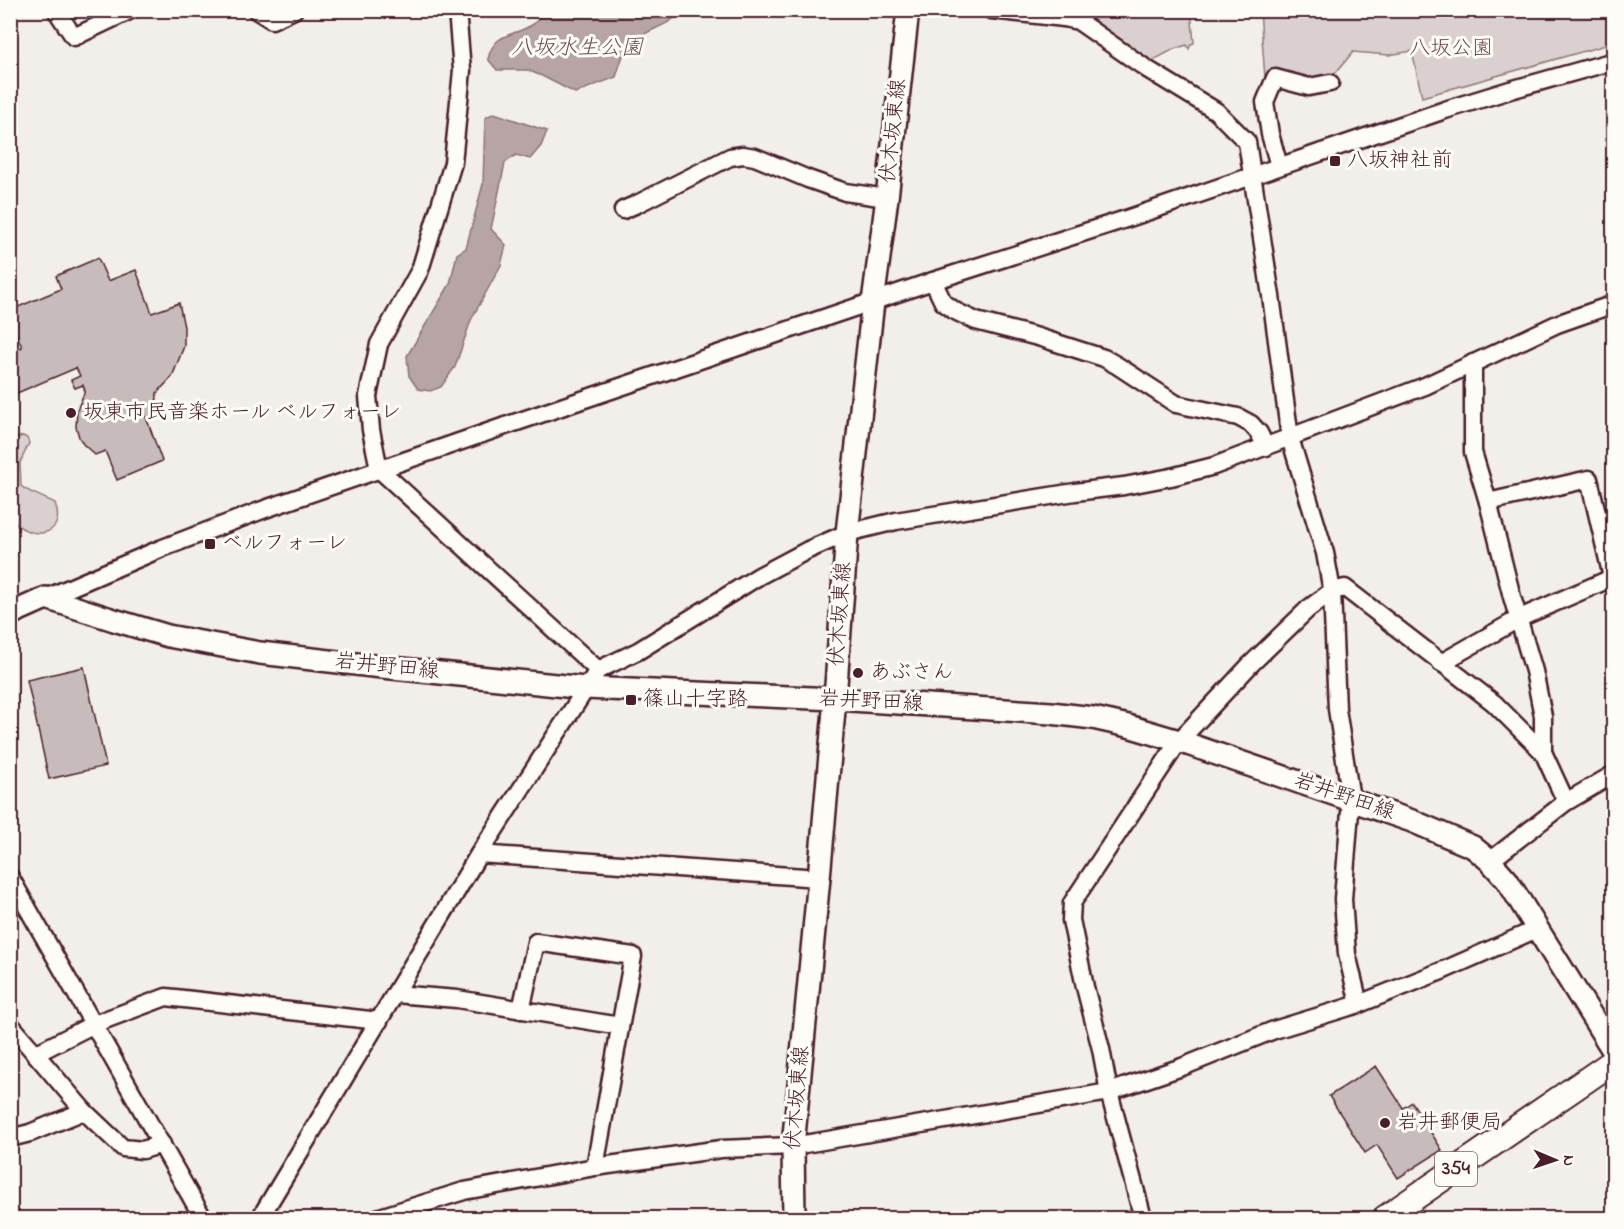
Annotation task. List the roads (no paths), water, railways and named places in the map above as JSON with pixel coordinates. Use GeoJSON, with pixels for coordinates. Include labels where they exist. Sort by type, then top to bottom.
{"type":"FeatureCollection","features":[{"type":"Feature","properties":{"kind":"highway","name":"354"},"geometry":{"type":"LineString","coordinates":[[1384,1218],[1614,1061]]}},
{"type":"Feature","properties":{"kind":"main road","name":"伏木坂東線"},"geometry":{"type":"LineString","coordinates":[[794,1218],[793,1146],[835,699],[847,533],[908,10]]}},
{"type":"Feature","properties":{"kind":"main road"},"geometry":{"type":"LineString","coordinates":[[10,614],[46,598]]}},
{"type":"Feature","properties":{"kind":"main road","name":"岩井野田線"},"geometry":{"type":"LineString","coordinates":[[46,598],[168,636],[260,653],[585,688],[835,699],[1072,716],[1128,726],[1179,741],[1351,800],[1443,833],[1473,847],[1507,880],[1614,1052]]}},
{"type":"Feature","properties":{"kind":"street"},"geometry":{"type":"LineString","coordinates":[[56,10],[74,37],[131,10]]}},
{"type":"Feature","properties":{"kind":"street"},"geometry":{"type":"LineString","coordinates":[[256,10],[272,20],[294,10]]}},
{"type":"Feature","properties":{"kind":"street"},"geometry":{"type":"LineString","coordinates":[[457,10],[462,70],[453,163],[420,270],[379,344],[368,396],[371,430],[379,469],[598,670]]}},
{"type":"Feature","properties":{"kind":"street"},"geometry":{"type":"LineString","coordinates":[[991,10],[1078,21],[1147,69],[1216,111],[1247,142],[1290,438],[1325,553],[1332,591],[1337,710],[1351,800],[1343,899],[1347,954],[1359,1004]]}},
{"type":"Feature","properties":{"kind":"street"},"geometry":{"type":"LineString","coordinates":[[46,598],[160,549],[265,508],[1279,166],[1510,90],[1614,61]]}},
{"type":"Feature","properties":{"kind":"street"},"geometry":{"type":"LineString","coordinates":[[1279,166],[1270,134],[1265,102],[1275,78],[1308,87],[1330,83]]}},
{"type":"Feature","properties":{"kind":"street"},"geometry":{"type":"LineString","coordinates":[[623,210],[730,157],[743,155],[755,157],[845,192],[887,198]]}},
{"type":"Feature","properties":{"kind":"street"},"geometry":{"type":"LineString","coordinates":[[933,281],[943,302],[955,311],[976,321],[1038,337],[1104,358],[1176,404],[1238,417],[1251,424],[1266,447]]}},
{"type":"Feature","properties":{"kind":"street"},"geometry":{"type":"LineString","coordinates":[[260,1218],[479,854],[598,670],[638,651],[759,576],[808,550],[847,533],[896,521],[1124,486],[1214,466],[1425,386],[1557,324],[1614,304]]}},
{"type":"Feature","properties":{"kind":"street"},"geometry":{"type":"LineString","coordinates":[[1473,363],[1473,452],[1534,671],[1542,716],[1543,752]]}},
{"type":"Feature","properties":{"kind":"street"},"geometry":{"type":"LineString","coordinates":[[1441,663],[1520,618],[1613,577],[1589,479],[1488,502]]}},
{"type":"Feature","properties":{"kind":"street"},"geometry":{"type":"LineString","coordinates":[[1143,1218],[1109,1092],[1074,939],[1071,920],[1072,903],[1179,741],[1250,665],[1308,609],[1332,591],[1345,588],[1494,703],[1543,752],[1566,802]]}},
{"type":"Feature","properties":{"kind":"street"},"geometry":{"type":"LineString","coordinates":[[1490,861],[1566,802],[1614,774]]}},
{"type":"Feature","properties":{"kind":"street"},"geometry":{"type":"LineString","coordinates":[[479,854],[819,878]]}},
{"type":"Feature","properties":{"kind":"street"},"geometry":{"type":"LineString","coordinates":[[10,877],[203,1218]]}},
{"type":"Feature","properties":{"kind":"street"},"geometry":{"type":"LineString","coordinates":[[377,1218],[464,1191],[595,1167],[721,1149],[793,1146],[1109,1092],[1182,1067],[1274,1030],[1359,1004],[1537,929]]}},
{"type":"Feature","properties":{"kind":"street"},"geometry":{"type":"LineString","coordinates":[[521,1010],[536,942],[633,956],[595,1167]]}},
{"type":"Feature","properties":{"kind":"street"},"geometry":{"type":"LineString","coordinates":[[395,994],[457,999],[620,1026]]}},
{"type":"Feature","properties":{"kind":"street"},"geometry":{"type":"LineString","coordinates":[[35,1054],[94,1023],[166,997],[379,1021]]}},
{"type":"Feature","properties":{"kind":"street"},"geometry":{"type":"LineString","coordinates":[[10,1024],[84,1112],[123,1148],[143,1150],[162,1144]]}},
{"type":"Feature","properties":{"kind":"street"},"geometry":{"type":"LineString","coordinates":[[10,1138],[84,1112]]}},
{"type":"Feature","properties":{"kind":"water","name":"八坂水生公園"},"geometry":{"type":"Polygon","coordinates":[[[545,11],[683,11],[633,41],[624,53],[616,77],[575,93],[527,70],[497,70],[488,59],[491,50],[499,40],[532,25],[545,11]]]}},
{"type":"Feature","properties":{"kind":"water"},"geometry":{"type":"Polygon","coordinates":[[[494,113],[547,131],[541,146],[530,159],[516,155],[505,163],[491,229],[506,245],[501,265],[471,320],[455,367],[441,387],[430,391],[418,389],[409,376],[407,356],[450,284],[457,254],[466,248],[483,184],[485,118],[494,113]]]}},
{"type":"Feature","properties":{"kind":"place","name":"八坂神社前"},"geometry":{"type":"Point","coordinates":[1335,161]}},
{"type":"Feature","properties":{"kind":"place","name":"坂東市民音楽ホール ベルフォーレ"},"geometry":{"type":"Point","coordinates":[71,413]}},
{"type":"Feature","properties":{"kind":"place","name":"ベルフォーレ"},"geometry":{"type":"Point","coordinates":[210,544]}},
{"type":"Feature","properties":{"kind":"place","name":"あぶさん"},"geometry":{"type":"Point","coordinates":[858,673]}},
{"type":"Feature","properties":{"kind":"place","name":"篠山十字路"},"geometry":{"type":"Point","coordinates":[631,700]}},
{"type":"Feature","properties":{"kind":"place","name":"岩井郵便局"},"geometry":{"type":"Point","coordinates":[1385,1123]}},
{"type":"Feature","properties":{"kind":"park label","name":"八坂公園"},"geometry":{"type":"Point","coordinates":[1451,49]}}]}
